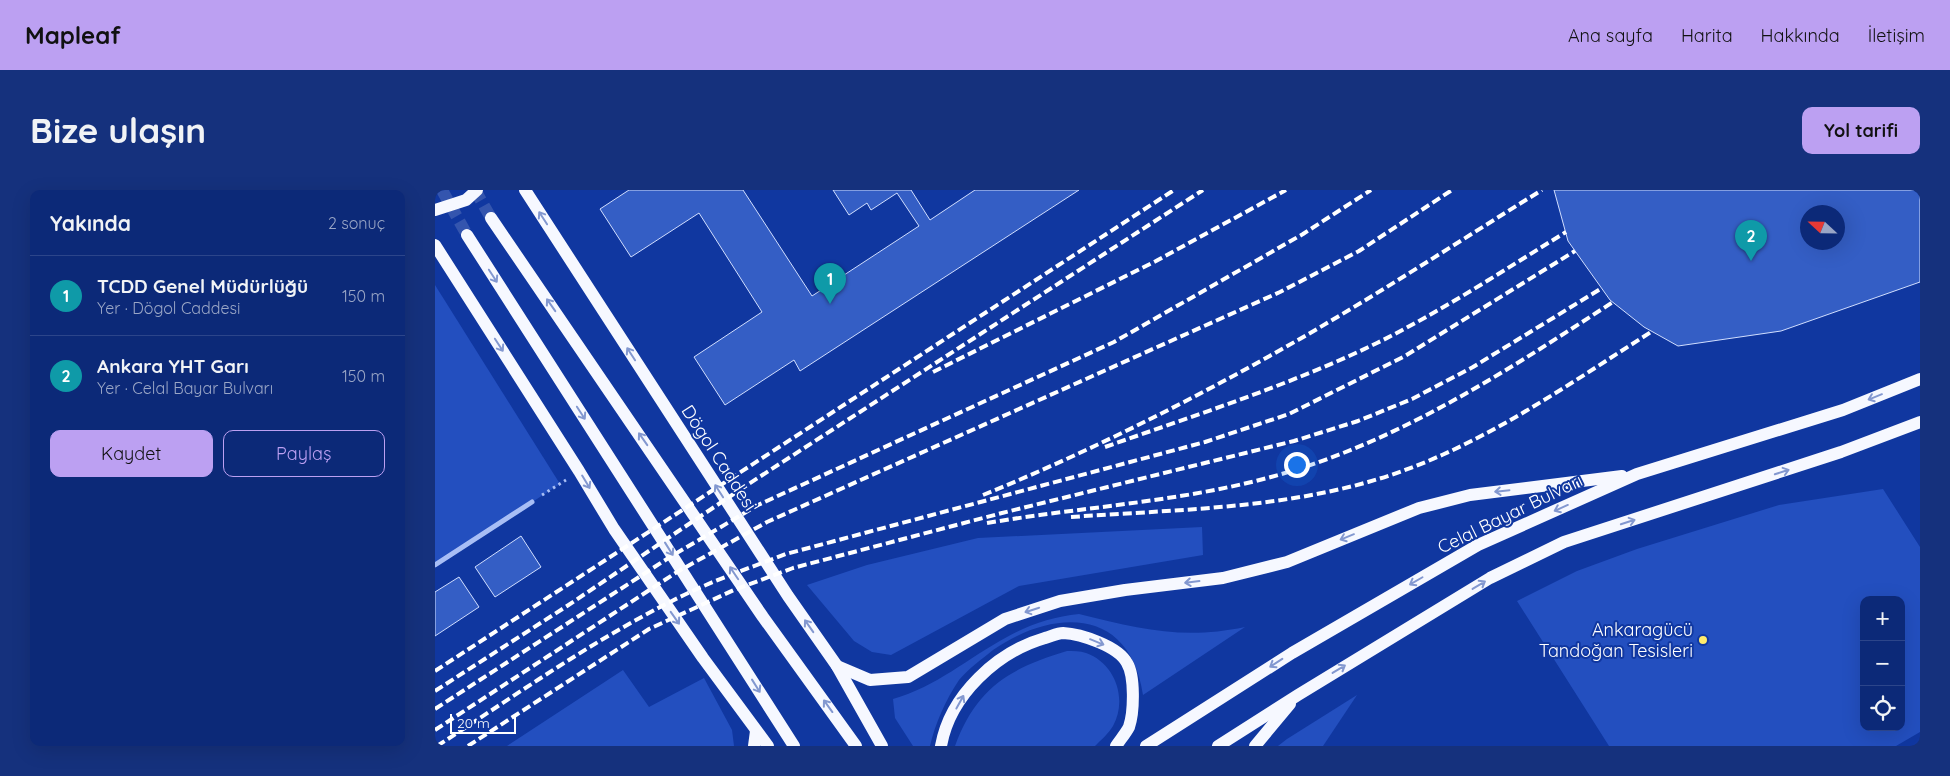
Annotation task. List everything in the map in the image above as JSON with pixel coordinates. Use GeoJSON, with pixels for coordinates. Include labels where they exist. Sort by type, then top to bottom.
{"type":"FeatureCollection","features":[{"type":"Feature","properties":{"kind":"main road"},"geometry":{"type":"LineString","coordinates":[[435,210],[466,200],[477,190]]}},
{"type":"Feature","properties":{"kind":"main road","name":"Dögol Caddesi"},"geometry":{"type":"LineString","coordinates":[[525,190],[777,580],[837,666],[882,746]]}},
{"type":"Feature","properties":{"kind":"main road"},"geometry":{"type":"LineString","coordinates":[[491,218],[763,617],[856,746]]}},
{"type":"Feature","properties":{"kind":"main road"},"geometry":{"type":"LineString","coordinates":[[467,235],[794,746]]}},
{"type":"Feature","properties":{"kind":"main road"},"geometry":{"type":"LineString","coordinates":[[435,245],[614,529],[768,746]]}},
{"type":"Feature","properties":{"kind":"main road","name":"Celal Bayar Bulvarı"},"geometry":{"type":"LineString","coordinates":[[1146,746],[1292,653],[1478,545],[1637,474],[1843,410],[1920,379]]}},
{"type":"Feature","properties":{"kind":"main road"},"geometry":{"type":"LineString","coordinates":[[1218,746],[1298,694],[1490,578],[1564,542],[1841,452],[1920,422]]}},
{"type":"Feature","properties":{"kind":"main road"},"geometry":{"type":"LineString","coordinates":[[837,666],[870,680],[907,676],[1005,619],[1060,601],[1125,590],[1223,578],[1287,562],[1419,508],[1470,495],[1637,474]]}},
{"type":"Feature","properties":{"kind":"main road"},"geometry":{"type":"LineString","coordinates":[[941,746],[943,732],[964,694],[992,665],[1026,644],[1062,633],[1099,640],[1127,662],[1134,694],[1129,727],[1116,746]]}},
{"type":"Feature","properties":{"kind":"main road"},"geometry":{"type":"LineString","coordinates":[[1255,746],[1298,694]]}},
{"type":"Feature","properties":{"kind":"main road"},"geometry":{"type":"LineString","coordinates":[[754,746],[756,731]]}},
{"type":"Feature","properties":{"kind":"street"},"geometry":{"type":"LineString","coordinates":[[435,566],[532,502]]}},
{"type":"Feature","properties":{"kind":"path"},"geometry":{"type":"LineString","coordinates":[[532,502],[579,471]]}},
{"type":"Feature","properties":{"kind":"shaded area"},"geometry":{"type":"Polygon","coordinates":[[[435,285],[560,484],[435,565],[435,285]]]}},
{"type":"Feature","properties":{"kind":"shaded area","name":"Ankaragücü Tandoğan Tesisleri"},"geometry":{"type":"Polygon","coordinates":[[[1883,489],[1920,547],[1920,732],[1896,746],[1609,746],[1517,601],[1577,571],[1637,549],[1779,505],[1883,489]]]}},
{"type":"Feature","properties":{"kind":"shaded area"},"geometry":{"type":"Polygon","coordinates":[[[1202,527],[1203,555],[1019,586],[891,655],[872,652],[854,641],[807,585],[867,565],[978,538],[1202,527]]]}},
{"type":"Feature","properties":{"kind":"shaded area"},"geometry":{"type":"Polygon","coordinates":[[[1079,614],[1142,628],[1181,633],[1202,633],[1245,627],[1143,695],[1135,666],[1123,645],[1106,631],[1086,624],[1064,623],[1040,627],[1016,636],[993,650],[967,672],[954,687],[945,703],[930,746],[913,746],[895,718],[893,699],[909,694],[938,680],[1024,628],[1051,619],[1079,614]]]}},
{"type":"Feature","properties":{"kind":"shaded area"},"geometry":{"type":"Polygon","coordinates":[[[1067,651],[1084,652],[1096,658],[1105,665],[1116,683],[1119,694],[1117,716],[1111,729],[1095,746],[955,746],[973,709],[997,683],[1028,665],[1067,651]]]}},
{"type":"Feature","properties":{"kind":"shaded area"},"geometry":{"type":"Polygon","coordinates":[[[623,670],[649,707],[704,678],[732,730],[734,746],[507,746],[623,670]]]}},
{"type":"Feature","properties":{"kind":"shaded area"},"geometry":{"type":"Polygon","coordinates":[[[1357,695],[1323,746],[1278,746],[1287,739],[1357,695]]]}},
{"type":"Feature","properties":{"kind":"building"},"geometry":{"type":"Polygon","coordinates":[[[629,190],[743,190],[812,296],[919,226],[897,193],[871,210],[867,203],[849,215],[833,190],[911,190],[930,220],[975,190],[1079,190],[800,371],[794,360],[725,405],[694,357],[762,312],[699,213],[631,257],[600,209],[629,190]]]}},
{"type":"Feature","properties":{"kind":"building"},"geometry":{"type":"Polygon","coordinates":[[[1554,190],[1920,190],[1920,282],[1781,331],[1678,346],[1644,327],[1610,300],[1568,241],[1554,190]]]}},
{"type":"Feature","properties":{"kind":"building"},"geometry":{"type":"Polygon","coordinates":[[[521,536],[541,567],[495,597],[475,567],[521,536]]]}},
{"type":"Feature","properties":{"kind":"building"},"geometry":{"type":"Polygon","coordinates":[[[459,577],[479,607],[435,636],[435,592],[459,577]]]}},
{"type":"Feature","properties":{"kind":"tunnel"},"geometry":{"type":"LineString","coordinates":[[442,190],[467,235]]}},
{"type":"Feature","properties":{"kind":"tunnel"},"geometry":{"type":"LineString","coordinates":[[475,190],[491,218]]}},
{"type":"Feature","properties":{"kind":"railway"},"geometry":{"type":"LineString","coordinates":[[435,671],[1174,190]]}},
{"type":"Feature","properties":{"kind":"railway"},"geometry":{"type":"LineString","coordinates":[[435,691],[567,606],[747,485],[1203,190]]}},
{"type":"Feature","properties":{"kind":"railway"},"geometry":{"type":"LineString","coordinates":[[933,372],[1156,261],[1286,190]]}},
{"type":"Feature","properties":{"kind":"railway"},"geometry":{"type":"LineString","coordinates":[[435,709],[670,557],[758,505],[1114,342],[1303,234],[1371,190]]}},
{"type":"Feature","properties":{"kind":"railway"},"geometry":{"type":"LineString","coordinates":[[435,730],[677,572],[767,522],[1280,292],[1359,251],[1452,190]]}},
{"type":"Feature","properties":{"kind":"railway"},"geometry":{"type":"LineString","coordinates":[[983,495],[1103,442],[1260,362],[1359,304],[1542,190]]}},
{"type":"Feature","properties":{"kind":"railway"},"geometry":{"type":"LineString","coordinates":[[1105,447],[1277,386],[1377,343],[1449,304],[1566,232]]}},
{"type":"Feature","properties":{"kind":"railway"},"geometry":{"type":"LineString","coordinates":[[437,746],[528,686],[620,629],[652,611],[709,584],[786,554],[1205,442],[1289,414],[1405,356],[1575,251]]}},
{"type":"Feature","properties":{"kind":"railway"},"geometry":{"type":"LineString","coordinates":[[468,746],[649,629],[734,590],[793,568],[1002,513],[1294,441],[1358,421],[1412,399],[1473,367],[1602,288]]}},
{"type":"Feature","properties":{"kind":"railway"},"geometry":{"type":"LineString","coordinates":[[987,523],[1201,492],[1271,477],[1317,463],[1362,445],[1449,403],[1532,354],[1613,302]]}},
{"type":"Feature","properties":{"kind":"railway"},"geometry":{"type":"LineString","coordinates":[[1071,517],[1221,507],[1295,498],[1368,482],[1406,470],[1480,437],[1515,418],[1651,332]]}},
{"type":"Feature","properties":{"kind":"place","name":"Ankara YHT Garı"},"geometry":{"type":"Point","coordinates":[1751,261]}},
{"type":"Feature","properties":{"kind":"place","name":"TCDD Genel Müdürlüğü"},"geometry":{"type":"Point","coordinates":[830,304]}},
{"type":"Feature","properties":{"kind":"place","name":"Ankaragücü Tandoğan Tesisleri"},"geometry":{"type":"Point","coordinates":[1703,640]}}]}
